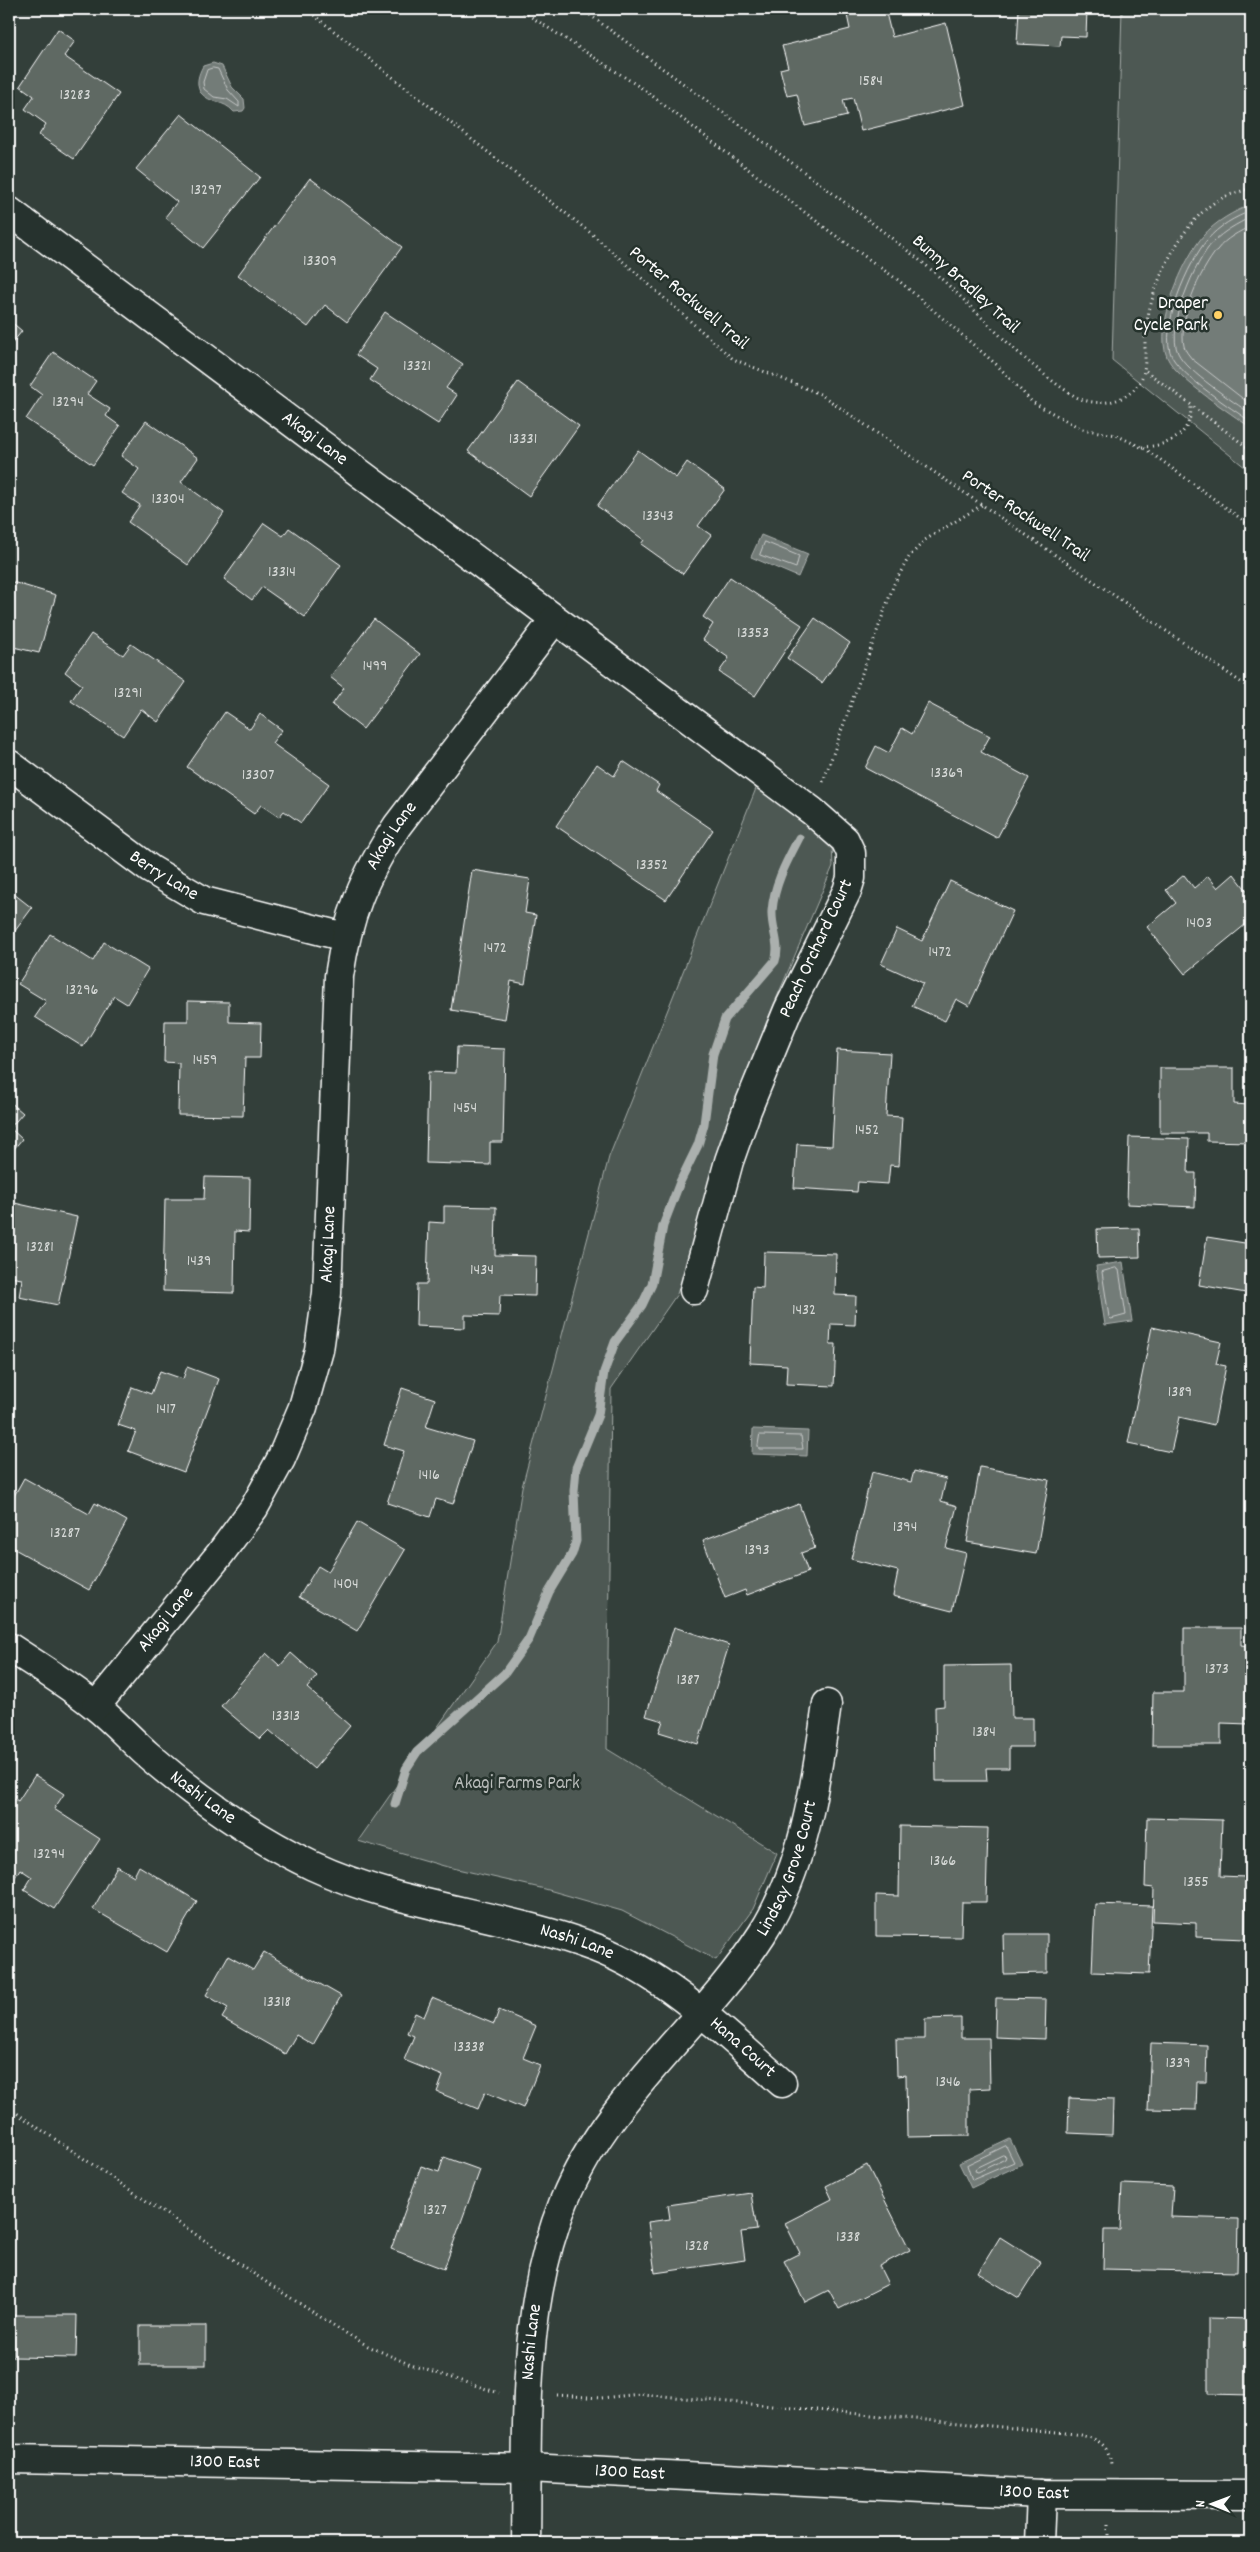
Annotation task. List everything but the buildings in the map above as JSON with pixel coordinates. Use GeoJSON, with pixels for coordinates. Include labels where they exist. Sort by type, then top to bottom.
{"type":"FeatureCollection","features":[{"type":"Feature","properties":{"kind":"street","name":"Akagi Lane"},"geometry":{"type":"LineString","coordinates":[[9,211],[554,620],[397,826],[374,861],[357,898],[345,937],[337,1015],[327,1294],[319,1350],[303,1407],[281,1460],[254,1508],[220,1554],[96,1706]]}},
{"type":"Feature","properties":{"kind":"street","name":"Peach Orchard Court"},"geometry":{"type":"LineString","coordinates":[[554,620],[812,811],[845,840],[852,860],[851,878],[847,891],[788,1010],[746,1110],[729,1161],[694,1290]]}},
{"type":"Feature","properties":{"kind":"street","name":"Berry Lane"},"geometry":{"type":"LineString","coordinates":[[9,764],[150,869],[204,901],[345,937]]}},
{"type":"Feature","properties":{"kind":"street","name":"Nashi Lane"},"geometry":{"type":"LineString","coordinates":[[9,1647],[96,1706],[148,1755],[206,1804],[259,1839],[359,1886],[404,1899],[534,1929],[596,1948],[628,1963],[702,2012],[611,2118],[585,2157],[564,2199],[548,2244],[536,2291],[530,2341],[526,2543]]}},
{"type":"Feature","properties":{"kind":"street","name":"Lindsay Grove Court"},"geometry":{"type":"LineString","coordinates":[[702,2012],[763,1933],[788,1884],[813,1792],[828,1704]]}},
{"type":"Feature","properties":{"kind":"street","name":"Hana Court"},"geometry":{"type":"LineString","coordinates":[[702,2012],[782,2084]]}},
{"type":"Feature","properties":{"kind":"street","name":"1300 East"},"geometry":{"type":"LineString","coordinates":[[9,2459],[528,2468],[1040,2494],[1251,2495]]}},
{"type":"Feature","properties":{"kind":"street"},"geometry":{"type":"LineString","coordinates":[[1040,2494],[1040,2543]]}},
{"type":"Feature","properties":{"kind":"path","name":"Porter Rockwell Trail"},"geometry":{"type":"LineString","coordinates":[[306,9],[592,234],[733,359],[820,394],[1251,689]]}},
{"type":"Feature","properties":{"kind":"path"},"geometry":{"type":"LineString","coordinates":[[519,9],[643,89],[832,233],[898,280],[997,365],[1032,402],[1082,429],[1116,435],[1141,447],[1174,467],[1251,526]]}},
{"type":"Feature","properties":{"kind":"path","name":"Bunny Bradley Trail"},"geometry":{"type":"LineString","coordinates":[[582,9],[919,259],[1025,358],[1075,397],[1093,402],[1109,403],[1124,398],[1139,386],[1146,371]]}},
{"type":"Feature","properties":{"kind":"path"},"geometry":{"type":"LineString","coordinates":[[1251,188],[1220,199],[1201,214],[1180,240],[1163,270],[1149,308],[1145,330],[1146,371],[1251,450]]}},
{"type":"Feature","properties":{"kind":"path"},"geometry":{"type":"LineString","coordinates":[[1141,447],[1157,446],[1177,439],[1188,426],[1192,416],[1191,405]]}},
{"type":"Feature","properties":{"kind":"path"},"geometry":{"type":"LineString","coordinates":[[812,811],[894,584],[909,557],[925,540],[982,505]]}},
{"type":"Feature","properties":{"kind":"path"},"geometry":{"type":"LineString","coordinates":[[1109,2535],[1109,2543],[1114,2543]]}},
{"type":"Feature","properties":{"kind":"green space"},"geometry":{"type":"Polygon","coordinates":[[[1122,9],[1251,9],[1251,472],[1112,360],[1122,9]]]}},
{"type":"Feature","properties":{"kind":"green space","name":"Akagi Farms Park"},"geometry":{"type":"Polygon","coordinates":[[[757,786],[832,846],[833,866],[766,1023],[677,1294],[611,1389],[607,1749],[777,1853],[753,1909],[716,1960],[622,1911],[545,1889],[444,1866],[358,1841],[497,1642],[522,1487],[609,1157],[757,786]]]}},
{"type":"Feature","properties":{"kind":"water"},"geometry":{"type":"Polygon","coordinates":[[[213,63],[222,66],[232,87],[244,99],[245,108],[243,111],[234,112],[226,105],[208,99],[200,92],[198,82],[201,69],[203,66],[213,63]]]}},
{"type":"Feature","properties":{"kind":"water","name":"Draper Cycle Park"},"geometry":{"type":"Polygon","coordinates":[[[1251,205],[1251,428],[1192,385],[1172,366],[1167,357],[1164,344],[1164,328],[1167,311],[1179,277],[1195,247],[1203,236],[1219,222],[1238,210],[1251,205]]]}},
{"type":"Feature","properties":{"kind":"water"},"geometry":{"type":"Polygon","coordinates":[[[761,535],[808,554],[798,577],[751,557],[761,535]]]}},
{"type":"Feature","properties":{"kind":"water"},"geometry":{"type":"Polygon","coordinates":[[[1123,1262],[1132,1321],[1105,1325],[1096,1266],[1123,1262]]]}},
{"type":"Feature","properties":{"kind":"water"},"geometry":{"type":"Polygon","coordinates":[[[753,1429],[808,1431],[807,1456],[752,1454],[753,1429]]]}},
{"type":"Feature","properties":{"kind":"water"},"geometry":{"type":"Polygon","coordinates":[[[1010,2139],[1022,2164],[971,2188],[959,2163],[1010,2139]]]}},
{"type":"Feature","properties":{"kind":"waterway"},"geometry":{"type":"LineString","coordinates":[[395,1804],[406,1769],[417,1752],[505,1673],[529,1639],[549,1592],[572,1554],[576,1541],[574,1491],[576,1468],[598,1415],[604,1372],[615,1342],[642,1305],[652,1284],[663,1226],[680,1182],[698,1145],[704,1124],[713,1054],[725,1019],[775,961],[777,949],[772,918],[773,901],[782,873],[799,838]]}},
{"type":"Feature","properties":{"kind":"place","name":"Draper Cycle Park"},"geometry":{"type":"Point","coordinates":[1218,315]}}]}
